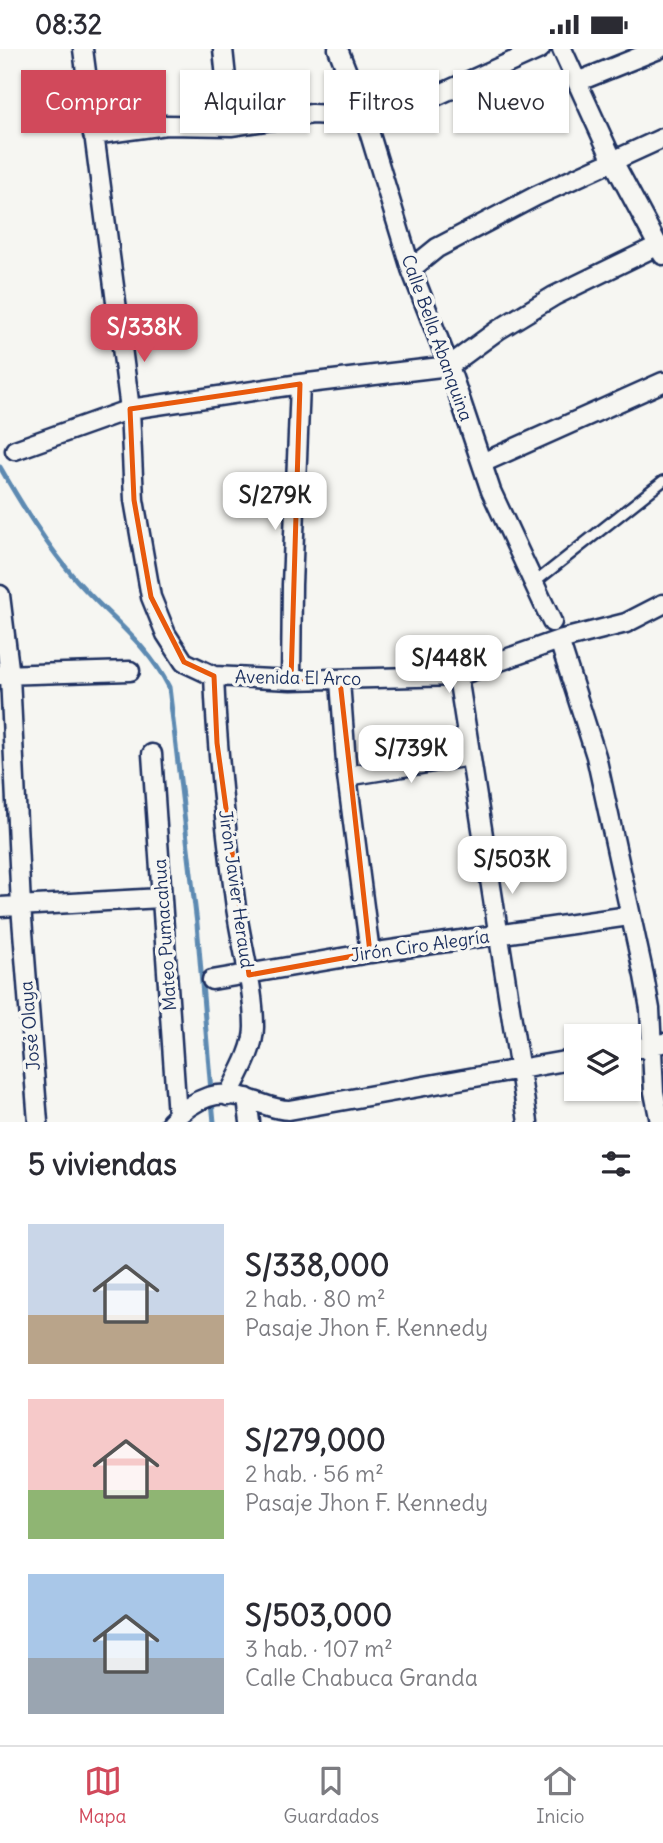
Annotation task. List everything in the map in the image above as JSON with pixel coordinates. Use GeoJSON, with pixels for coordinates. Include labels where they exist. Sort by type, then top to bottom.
{"type":"FeatureCollection","features":[{"type":"Feature","properties":{"kind":"street"},"geometry":{"type":"LineString","coordinates":[[83,49],[130,409],[134,500],[151,597],[166,634],[184,661],[214,676]]}},
{"type":"Feature","properties":{"kind":"street"},"geometry":{"type":"LineString","coordinates":[[223,49],[225,70]]}},
{"type":"Feature","properties":{"kind":"street","name":"Calle Bella Abanquina"},"geometry":{"type":"LineString","coordinates":[[338,49],[346,70]]}},
{"type":"Feature","properties":{"kind":"street"},"geometry":{"type":"LineString","coordinates":[[439,95],[540,49]]}},
{"type":"Feature","properties":{"kind":"street"},"geometry":{"type":"LineString","coordinates":[[15,450],[130,409],[449,366],[498,330],[554,296],[661,250],[613,161],[562,49]]}},
{"type":"Feature","properties":{"kind":"street"},"geometry":{"type":"LineString","coordinates":[[577,82],[659,49]]}},
{"type":"Feature","properties":{"kind":"street"},"geometry":{"type":"LineString","coordinates":[[93,135],[180,125]]}},
{"type":"Feature","properties":{"kind":"street","name":"Calle Bella Abanquina"},"geometry":{"type":"LineString","coordinates":[[370,133],[411,269],[449,366],[491,491],[552,622]]}},
{"type":"Feature","properties":{"kind":"street"},"geometry":{"type":"LineString","coordinates":[[411,269],[437,248],[663,138]]}},
{"type":"Feature","properties":{"kind":"street"},"geometry":{"type":"LineString","coordinates":[[482,463],[663,382]]}},
{"type":"Feature","properties":{"kind":"street"},"geometry":{"type":"LineString","coordinates":[[291,680],[300,384]]}},
{"type":"Feature","properties":{"kind":"street","name":"José Olaya"},"geometry":{"type":"LineString","coordinates":[[0,595],[38,1122]]}},
{"type":"Feature","properties":{"kind":"street","name":"Avenida El Arco"},"geometry":{"type":"LineString","coordinates":[[214,676],[340,681],[458,675],[559,640],[626,623],[663,604]]}},
{"type":"Feature","properties":{"kind":"street"},"geometry":{"type":"LineString","coordinates":[[559,640],[596,756],[658,1044],[654,1092],[660,1122]]}},
{"type":"Feature","properties":{"kind":"street"},"geometry":{"type":"LineString","coordinates":[[5,675],[130,671]]}},
{"type":"Feature","properties":{"kind":"street"},"geometry":{"type":"LineString","coordinates":[[458,675],[528,1122]]}},
{"type":"Feature","properties":{"kind":"street","name":"Jirón Javier Heraud"},"geometry":{"type":"LineString","coordinates":[[214,676],[220,770],[235,902],[249,975],[254,1028],[251,1046],[226,1096]]}},
{"type":"Feature","properties":{"kind":"street"},"geometry":{"type":"LineString","coordinates":[[340,681],[346,776],[370,953]]}},
{"type":"Feature","properties":{"kind":"street","name":"Mateo Pumacahua"},"geometry":{"type":"LineString","coordinates":[[152,754],[174,1119]]}},
{"type":"Feature","properties":{"kind":"street"},"geometry":{"type":"LineString","coordinates":[[346,776],[470,756]]}},
{"type":"Feature","properties":{"kind":"street"},"geometry":{"type":"LineString","coordinates":[[0,907],[161,898]]}},
{"type":"Feature","properties":{"kind":"street","name":"Jirón Ciro Alegría"},"geometry":{"type":"LineString","coordinates":[[212,980],[370,953],[629,916]]}},
{"type":"Feature","properties":{"kind":"street"},"geometry":{"type":"LineString","coordinates":[[174,1119],[204,1095],[247,1098],[278,1110],[289,1110],[564,1061]]}},
{"type":"Feature","properties":{"kind":"street"},"geometry":{"type":"LineString","coordinates":[[247,1098],[250,1122]]}},
{"type":"Feature","properties":{"kind":"lane"},"geometry":{"type":"LineString","coordinates":[[534,583],[663,481]]}},
{"type":"Feature","properties":{"kind":"highlighted area"},"geometry":{"type":"Polygon","coordinates":[[[300,384],[291,680],[340,681],[370,953],[249,975],[217,743],[214,676],[184,662],[151,597],[134,500],[130,409],[300,384]]]}},
{"type":"Feature","properties":{"kind":"waterway"},"geometry":{"type":"LineString","coordinates":[[0,467],[58,558],[148,654],[169,687],[197,924],[211,1091]]}},
{"type":"Feature","properties":{"kind":"waterway"},"geometry":{"type":"LineString","coordinates":[[212,1101],[214,1122]]}}]}
